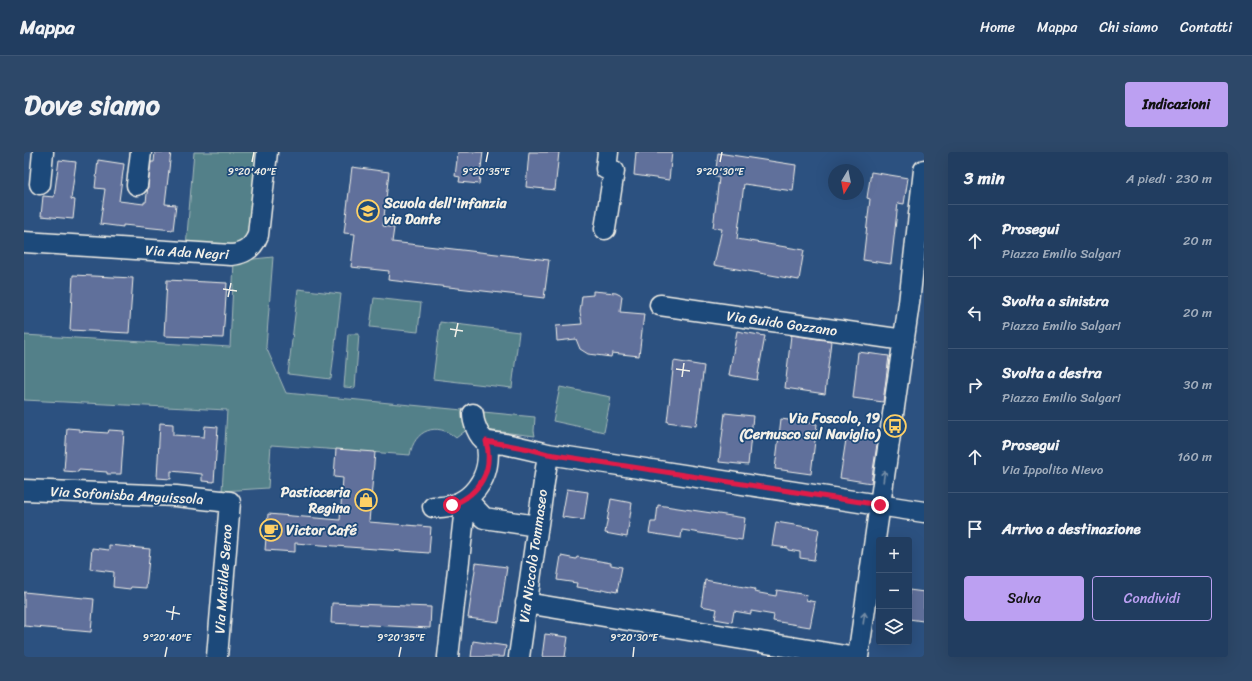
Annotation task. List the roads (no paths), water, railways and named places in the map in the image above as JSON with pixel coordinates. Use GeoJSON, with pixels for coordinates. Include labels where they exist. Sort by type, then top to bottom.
{"type":"FeatureCollection","features":[{"type":"Feature","properties":{"kind":"street"},"geometry":{"type":"LineString","coordinates":[[40,184],[43,152]]}},
{"type":"Feature","properties":{"kind":"street"},"geometry":{"type":"LineString","coordinates":[[137,185],[141,152]]}},
{"type":"Feature","properties":{"kind":"street","name":"Via Ada Negri"},"geometry":{"type":"LineString","coordinates":[[24,242],[230,255],[241,254],[251,247],[258,235],[267,152]]}},
{"type":"Feature","properties":{"kind":"street"},"geometry":{"type":"LineString","coordinates":[[605,229],[614,171],[606,169],[608,152]]}},
{"type":"Feature","properties":{"kind":"street"},"geometry":{"type":"LineString","coordinates":[[858,657],[904,340],[916,304],[924,170]]}},
{"type":"Feature","properties":{"kind":"street","name":"Via Guido Gozzano"},"geometry":{"type":"LineString","coordinates":[[660,305],[904,340]]}},
{"type":"Feature","properties":{"kind":"street"},"geometry":{"type":"LineString","coordinates":[[433,507],[452,505],[466,499],[474,492],[486,472],[488,459],[486,441],[474,424],[473,414]]}},
{"type":"Feature","properties":{"kind":"street"},"geometry":{"type":"LineString","coordinates":[[486,441],[548,454],[924,512]]}},
{"type":"Feature","properties":{"kind":"street","name":"Via Niccolò Tommaseo"},"geometry":{"type":"LineString","coordinates":[[519,657],[548,454]]}},
{"type":"Feature","properties":{"kind":"street","name":"Via Sofonisba Anguissola"},"geometry":{"type":"LineString","coordinates":[[24,490],[176,496],[230,502]]}},
{"type":"Feature","properties":{"kind":"street"},"geometry":{"type":"LineString","coordinates":[[466,499],[484,518],[537,526]]}},
{"type":"Feature","properties":{"kind":"street"},"geometry":{"type":"LineString","coordinates":[[448,657],[466,499]]}},
{"type":"Feature","properties":{"kind":"street","name":"Via Matilde Serao"},"geometry":{"type":"LineString","coordinates":[[218,657],[230,502]]}},
{"type":"Feature","properties":{"kind":"street"},"geometry":{"type":"LineString","coordinates":[[526,603],[851,657]]}},
{"type":"Feature","properties":{"kind":"place","name":"Scuola dell'infanzia via Dante"},"geometry":{"type":"Point","coordinates":[368,211]}},
{"type":"Feature","properties":{"kind":"place","name":"Via Foscolo, 19 (Cernusco sul Naviglio)"},"geometry":{"type":"Point","coordinates":[895,426]}},
{"type":"Feature","properties":{"kind":"place","name":"Pasticceria Regina"},"geometry":{"type":"Point","coordinates":[366,500]}},
{"type":"Feature","properties":{"kind":"place","name":"Victor Café"},"geometry":{"type":"Point","coordinates":[271,530]}}]}
